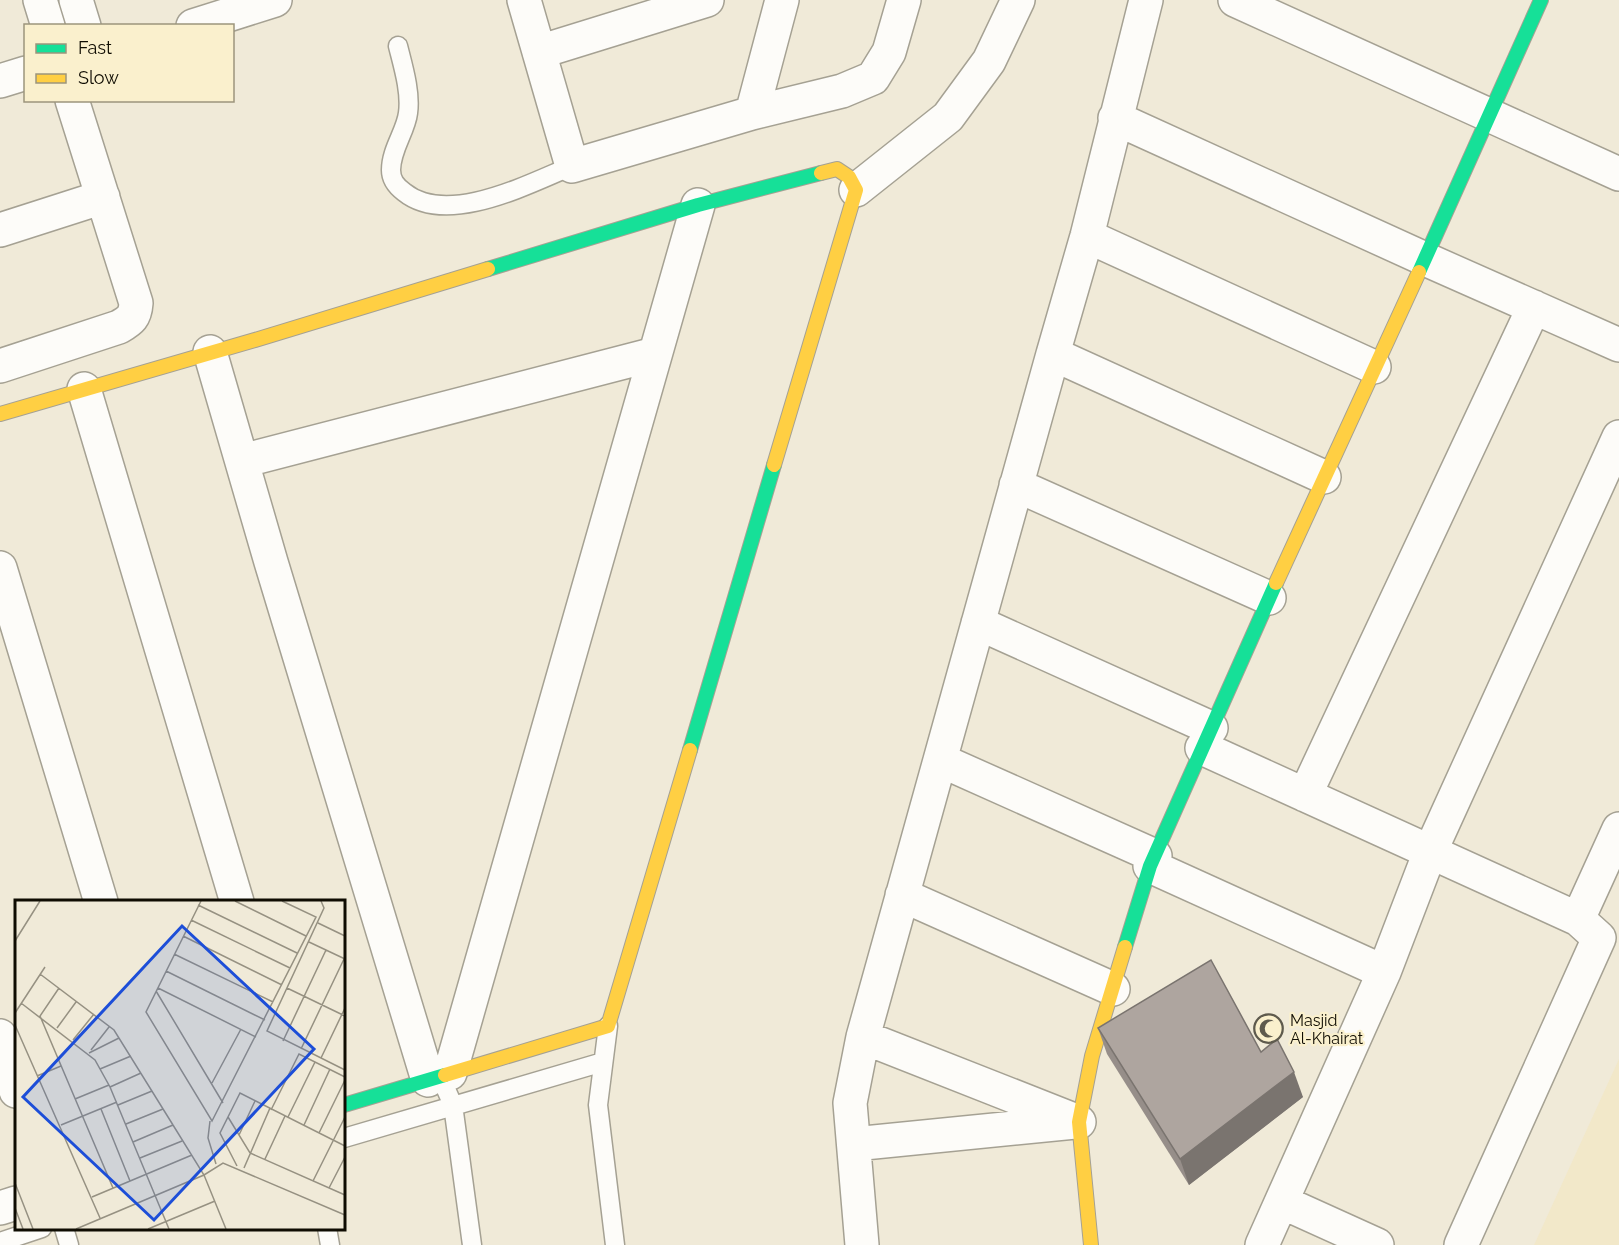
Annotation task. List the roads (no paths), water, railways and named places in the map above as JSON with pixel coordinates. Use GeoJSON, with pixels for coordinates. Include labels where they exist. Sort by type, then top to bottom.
{"type":"FeatureCollection","features":[{"type":"Feature","properties":{"kind":"street"},"geometry":{"type":"LineString","coordinates":[[40,0],[47,24]]}},
{"type":"Feature","properties":{"kind":"street"},"geometry":{"type":"LineString","coordinates":[[76,0],[83,24]]}},
{"type":"Feature","properties":{"kind":"street"},"geometry":{"type":"LineString","coordinates":[[199,24],[275,0]]}},
{"type":"Feature","properties":{"kind":"street"},"geometry":{"type":"LineString","coordinates":[[524,0],[572,166],[752,113],[842,91],[873,78],[889,52],[904,0]]}},
{"type":"Feature","properties":{"kind":"street"},"geometry":{"type":"LineString","coordinates":[[539,52],[707,0]]}},
{"type":"Feature","properties":{"kind":"street"},"geometry":{"type":"LineString","coordinates":[[752,113],[782,0]]}},
{"type":"Feature","properties":{"kind":"street"},"geometry":{"type":"LineString","coordinates":[[345,1105],[608,1026],[856,190],[948,117],[989,61],[1018,0]]}},
{"type":"Feature","properties":{"kind":"street"},"geometry":{"type":"LineString","coordinates":[[862,1245],[850,1103],[863,1037],[1087,236],[1146,0]]}},
{"type":"Feature","properties":{"kind":"street"},"geometry":{"type":"LineString","coordinates":[[1235,0],[1619,174]]}},
{"type":"Feature","properties":{"kind":"street"},"geometry":{"type":"LineString","coordinates":[[1091,1245],[1079,1122],[1092,1056],[1152,861],[1541,0]]}},
{"type":"Feature","properties":{"kind":"street"},"geometry":{"type":"LineString","coordinates":[[0,81],[24,74]]}},
{"type":"Feature","properties":{"kind":"street"},"geometry":{"type":"LineString","coordinates":[[0,366],[119,327],[130,320],[135,312],[136,303],[73,102]]}},
{"type":"Feature","properties":{"kind":"street"},"geometry":{"type":"LineString","coordinates":[[1115,118],[1619,345]]}},
{"type":"Feature","properties":{"kind":"street"},"geometry":{"type":"LineString","coordinates":[[0,414],[255,340],[698,205],[837,169],[849,177],[856,190]]}},
{"type":"Feature","properties":{"kind":"street"},"geometry":{"type":"LineString","coordinates":[[0,230],[103,197]]}},
{"type":"Feature","properties":{"kind":"street"},"geometry":{"type":"LineString","coordinates":[[439,1076],[698,205]]}},
{"type":"Feature","properties":{"kind":"street"},"geometry":{"type":"LineString","coordinates":[[1087,236],[1374,368]]}},
{"type":"Feature","properties":{"kind":"street"},"geometry":{"type":"LineString","coordinates":[[1305,795],[1534,307]]}},
{"type":"Feature","properties":{"kind":"street"},"geometry":{"type":"LineString","coordinates":[[210,352],[271,562],[439,1076]]}},
{"type":"Feature","properties":{"kind":"street"},"geometry":{"type":"LineString","coordinates":[[242,460],[655,354]]}},
{"type":"Feature","properties":{"kind":"street"},"geometry":{"type":"LineString","coordinates":[[1053,354],[1324,477]]}},
{"type":"Feature","properties":{"kind":"street"},"geometry":{"type":"LineString","coordinates":[[84,389],[236,900]]}},
{"type":"Feature","properties":{"kind":"street"},"geometry":{"type":"LineString","coordinates":[[1262,1245],[1384,972],[1430,852],[1619,437]]}},
{"type":"Feature","properties":{"kind":"street"},"geometry":{"type":"LineString","coordinates":[[1016,485],[1269,598]]}},
{"type":"Feature","properties":{"kind":"street"},"geometry":{"type":"LineString","coordinates":[[0,568],[100,900]]}},
{"type":"Feature","properties":{"kind":"street"},"geometry":{"type":"LineString","coordinates":[[978,623],[1207,738],[1305,795],[1578,920],[1599,938],[1461,1245]]}},
{"type":"Feature","properties":{"kind":"street"},"geometry":{"type":"LineString","coordinates":[[940,760],[1384,972]]}},
{"type":"Feature","properties":{"kind":"street"},"geometry":{"type":"LineString","coordinates":[[1578,920],[1619,829]]}},
{"type":"Feature","properties":{"kind":"street"},"geometry":{"type":"LineString","coordinates":[[902,895],[1113,989]]}},
{"type":"Feature","properties":{"kind":"street"},"geometry":{"type":"LineString","coordinates":[[0,1036],[15,1088]]}},
{"type":"Feature","properties":{"kind":"street"},"geometry":{"type":"LineString","coordinates":[[863,1037],[1079,1122]]}},
{"type":"Feature","properties":{"kind":"street"},"geometry":{"type":"LineString","coordinates":[[854,1144],[1079,1122]]}},
{"type":"Feature","properties":{"kind":"street"},"geometry":{"type":"LineString","coordinates":[[1282,1202],[1377,1245]]}},
{"type":"Feature","properties":{"kind":"street"},"geometry":{"type":"LineString","coordinates":[[0,1208],[15,1203]]}},
{"type":"Feature","properties":{"kind":"lane"},"geometry":{"type":"LineString","coordinates":[[398,46],[407,83],[408,114],[393,156],[391,170],[397,187],[406,195],[418,201],[436,205],[462,205],[498,196],[572,166]]}},
{"type":"Feature","properties":{"kind":"lane"},"geometry":{"type":"LineString","coordinates":[[608,1026],[598,1105],[615,1245]]}},
{"type":"Feature","properties":{"kind":"lane"},"geometry":{"type":"LineString","coordinates":[[345,1138],[603,1062]]}},
{"type":"Feature","properties":{"kind":"lane"},"geometry":{"type":"LineString","coordinates":[[439,1076],[453,1105],[472,1245]]}},
{"type":"Feature","properties":{"kind":"lane"},"geometry":{"type":"LineString","coordinates":[[0,1242],[36,1230]]}},
{"type":"Feature","properties":{"kind":"lane"},"geometry":{"type":"LineString","coordinates":[[65,1230],[69,1245]]}},
{"type":"Feature","properties":{"kind":"lane"},"geometry":{"type":"LineString","coordinates":[[327,1230],[330,1245]]}},
{"type":"Feature","properties":{"kind":"place","name":"Masjid Al-Khairat"},"geometry":{"type":"Point","coordinates":[1269,1029]}}]}
